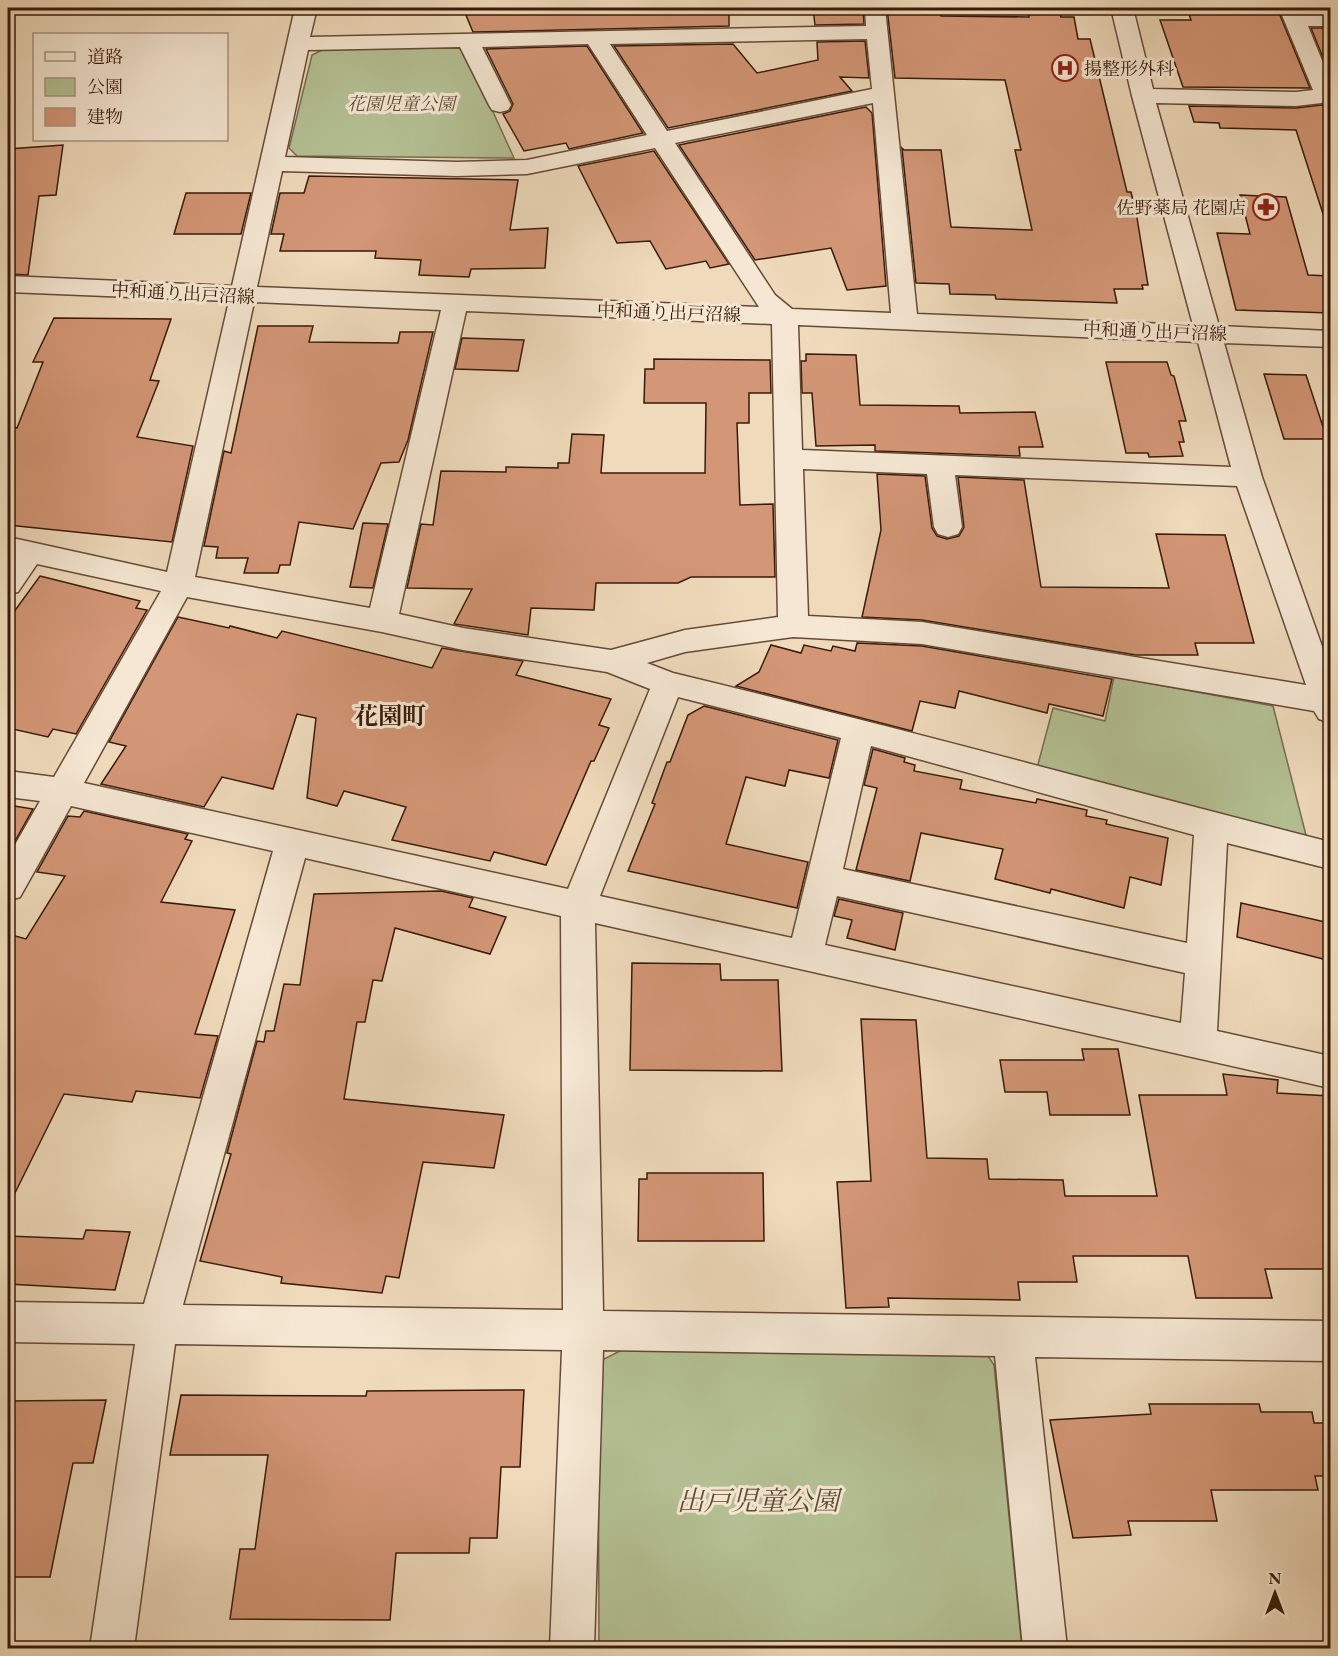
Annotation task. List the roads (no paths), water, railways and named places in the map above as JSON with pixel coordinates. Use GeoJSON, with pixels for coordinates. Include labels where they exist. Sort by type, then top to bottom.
{"type":"FeatureCollection","features":[{"type":"Feature","properties":{"kind":"street"},"geometry":{"type":"LineString","coordinates":[[8,887],[179,585],[306,8]]}},
{"type":"Feature","properties":{"kind":"street"},"geometry":{"type":"LineString","coordinates":[[875,8],[905,321]]}},
{"type":"Feature","properties":{"kind":"street"},"geometry":{"type":"LineString","coordinates":[[611,661],[685,641],[793,626],[922,633],[1329,706],[1248,477],[1143,96],[1122,8]]}},
{"type":"Feature","properties":{"kind":"street"},"geometry":{"type":"LineString","coordinates":[[1143,96],[1296,99],[1328,96],[1292,14]]}},
{"type":"Feature","properties":{"kind":"street"},"geometry":{"type":"LineString","coordinates":[[1292,14],[1330,20]]}},
{"type":"Feature","properties":{"kind":"street"},"geometry":{"type":"LineString","coordinates":[[299,44],[876,32]]}},
{"type":"Feature","properties":{"kind":"street"},"geometry":{"type":"LineString","coordinates":[[595,38],[766,300],[785,316],[793,626]]}},
{"type":"Feature","properties":{"kind":"street"},"geometry":{"type":"LineString","coordinates":[[468,41],[500,105]]}},
{"type":"Feature","properties":{"kind":"street"},"geometry":{"type":"LineString","coordinates":[[273,164],[457,169],[527,167],[882,94]]}},
{"type":"Feature","properties":{"kind":"street","name":"中和通り出戸沼線"},"geometry":{"type":"LineString","coordinates":[[8,284],[1330,339]]}},
{"type":"Feature","properties":{"kind":"street"},"geometry":{"type":"LineString","coordinates":[[382,621],[455,304]]}},
{"type":"Feature","properties":{"kind":"street"},"geometry":{"type":"LineString","coordinates":[[788,459],[1248,477]]}},
{"type":"Feature","properties":{"kind":"street"},"geometry":{"type":"LineString","coordinates":[[940,465],[948,528]]}},
{"type":"Feature","properties":{"kind":"street"},"geometry":{"type":"LineString","coordinates":[[8,584],[19,549],[179,585],[382,621],[463,639],[611,661],[668,683],[859,730],[1211,826],[1330,855]]}},
{"type":"Feature","properties":{"kind":"street"},"geometry":{"type":"LineString","coordinates":[[572,1648],[583,1329],[578,907],[668,683]]}},
{"type":"Feature","properties":{"kind":"street"},"geometry":{"type":"LineString","coordinates":[[805,957],[859,730]]}},
{"type":"Feature","properties":{"kind":"street"},"geometry":{"type":"LineString","coordinates":[[8,784],[63,791],[293,841],[578,907],[1330,1072]]}},
{"type":"Feature","properties":{"kind":"street"},"geometry":{"type":"LineString","coordinates":[[1198,1043],[1211,826]]}},
{"type":"Feature","properties":{"kind":"street"},"geometry":{"type":"LineString","coordinates":[[112,1648],[158,1324],[293,841]]}},
{"type":"Feature","properties":{"kind":"street"},"geometry":{"type":"LineString","coordinates":[[824,879],[1203,962]]}},
{"type":"Feature","properties":{"kind":"street"},"geometry":{"type":"LineString","coordinates":[[8,1322],[1330,1341]]}},
{"type":"Feature","properties":{"kind":"street"},"geometry":{"type":"LineString","coordinates":[[1013,1336],[1045,1648]]}},
{"type":"Feature","properties":{"kind":"place","name":"揚整形外科"},"geometry":{"type":"Point","coordinates":[1065,68]}},
{"type":"Feature","properties":{"kind":"place","name":"佐野薬局 花園店"},"geometry":{"type":"Point","coordinates":[1266,207]}},
{"type":"Feature","properties":{"kind":"district","name":"花園町"},"geometry":{"type":"Point","coordinates":[390,715]}},
{"type":"Feature","properties":{"kind":"park label","name":"花園児童公園"},"geometry":{"type":"Point","coordinates":[401,103]}},
{"type":"Feature","properties":{"kind":"park label","name":"出戸児童公園"},"geometry":{"type":"Point","coordinates":[758,1500]}}]}
